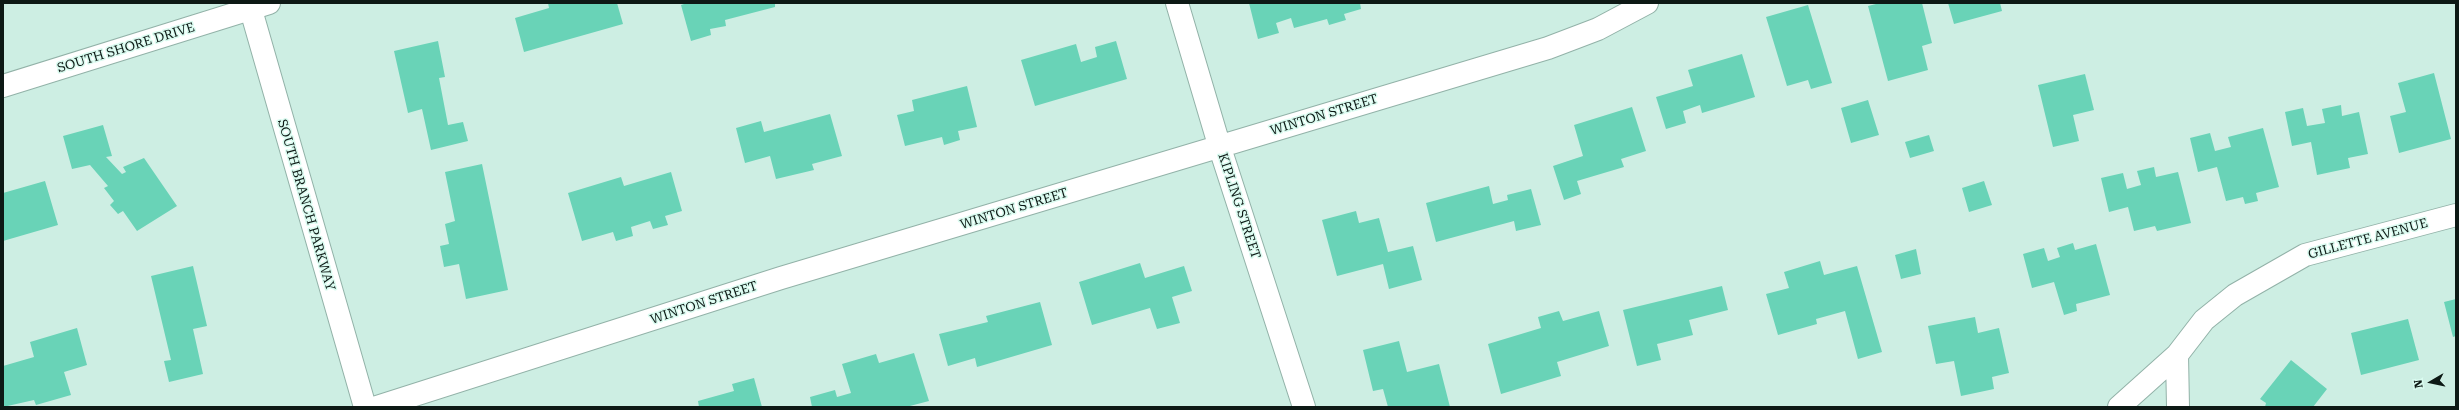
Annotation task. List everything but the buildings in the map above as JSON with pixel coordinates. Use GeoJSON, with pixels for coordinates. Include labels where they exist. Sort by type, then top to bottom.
{"type":"FeatureCollection","features":[{"type":"Feature","properties":{"kind":"street","name":"KIPLING STREET"},"geometry":{"type":"LineString","coordinates":[[1177,3],[1220,148],[1304,407]]}},
{"type":"Feature","properties":{"kind":"street","name":"WINTON STREET"},"geometry":{"type":"LineString","coordinates":[[377,407],[781,278],[1220,148],[1548,48],[1598,29],[1647,3]]}},
{"type":"Feature","properties":{"kind":"street","name":"SOUTH SHORE DRIVE"},"geometry":{"type":"LineString","coordinates":[[3,86],[256,5]]}},
{"type":"Feature","properties":{"kind":"street","name":"SOUTH BRANCH PARKWAY"},"geometry":{"type":"LineString","coordinates":[[256,5],[365,407]]}},
{"type":"Feature","properties":{"kind":"street","name":"GILLETTE AVENUE"},"geometry":{"type":"LineString","coordinates":[[2119,407],[2177,355],[2204,320],[2234,295],[2305,255],[2456,215]]}},
{"type":"Feature","properties":{"kind":"street"},"geometry":{"type":"LineString","coordinates":[[2177,355],[2178,407]]}}]}
